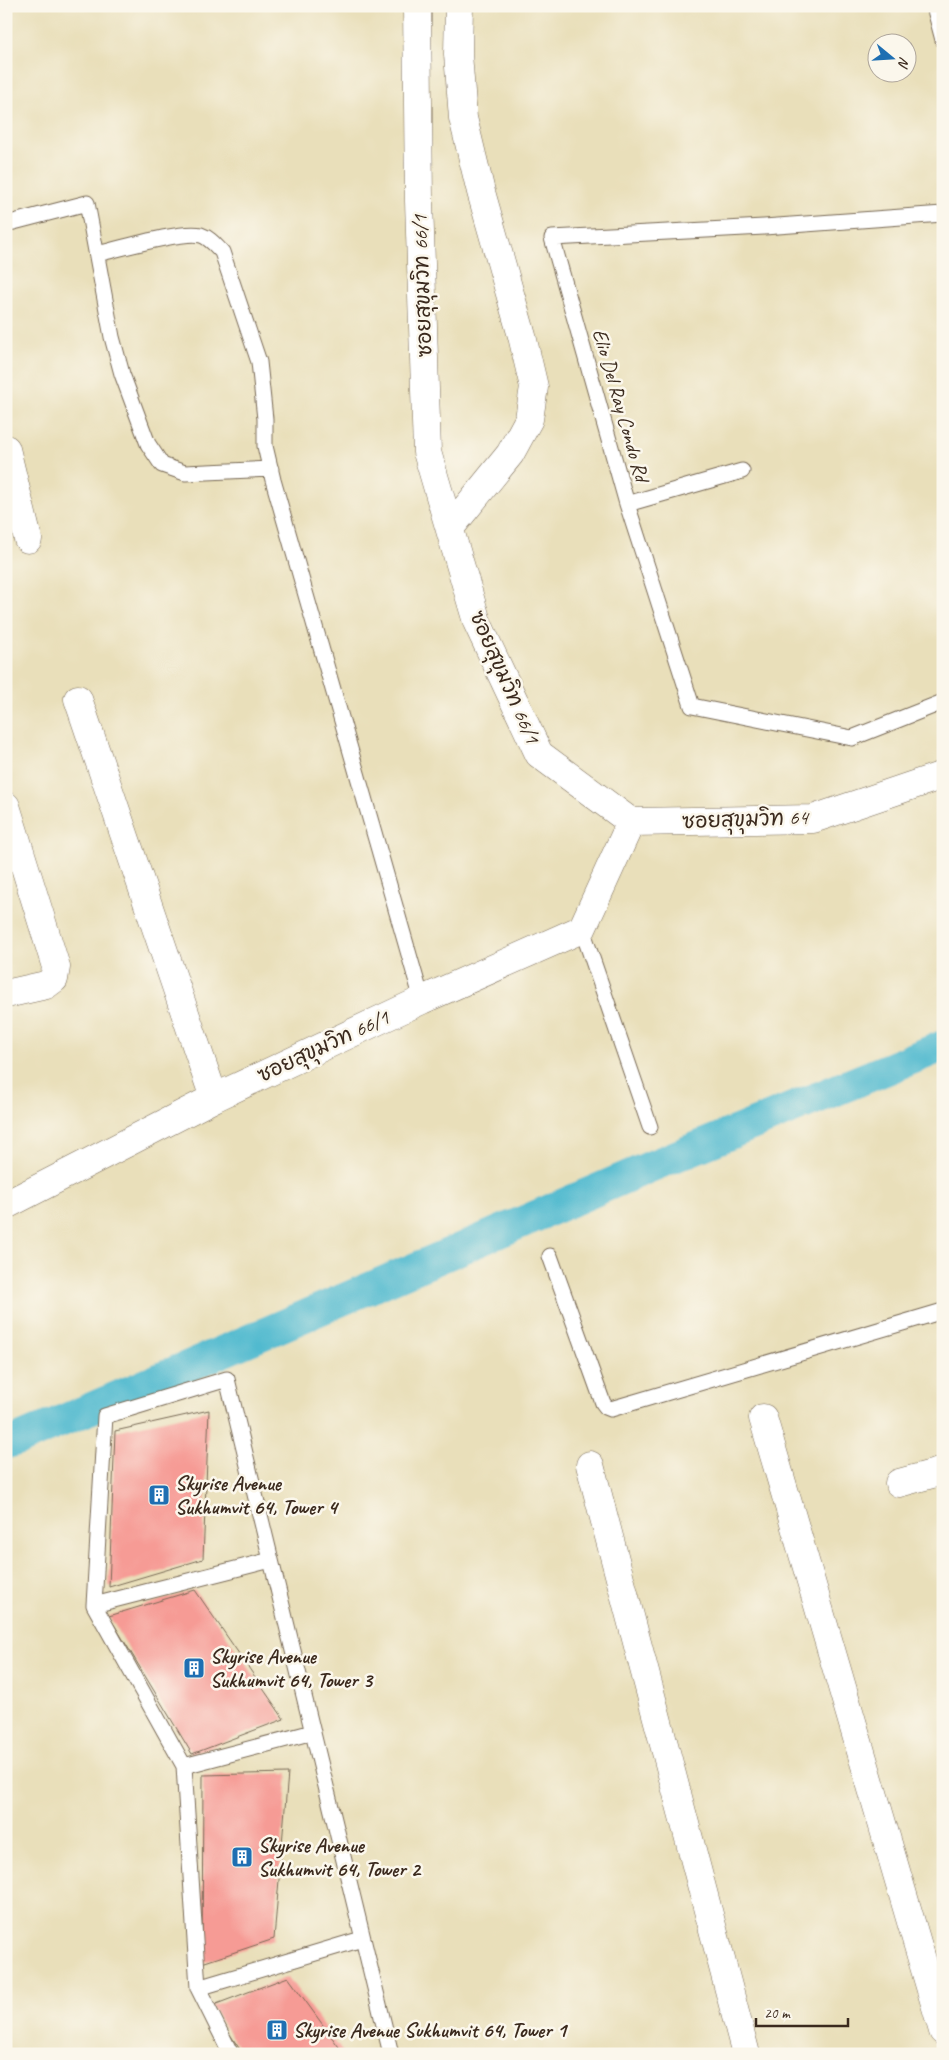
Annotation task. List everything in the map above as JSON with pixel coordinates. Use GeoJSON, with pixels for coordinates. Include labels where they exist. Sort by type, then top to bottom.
{"type":"FeatureCollection","features":[{"type":"Feature","properties":{"kind":"street","name":"ซอยสุขุมวิท 66/1"},"geometry":{"type":"LineString","coordinates":[[418,6],[419,201],[427,452],[477,622],[539,754],[631,822]]}},
{"type":"Feature","properties":{"kind":"street"},"geometry":{"type":"LineString","coordinates":[[450,528],[510,454],[529,418],[534,387],[463,118],[458,54],[459,6]]}},
{"type":"Feature","properties":{"kind":"street"},"geometry":{"type":"LineString","coordinates":[[6,449],[28,539]]}},
{"type":"Feature","properties":{"kind":"street"},"geometry":{"type":"LineString","coordinates":[[78,699],[214,1098]]}},
{"type":"Feature","properties":{"kind":"street","name":"ซอยสุขุมวิท 64"},"geometry":{"type":"LineString","coordinates":[[631,822],[813,819],[943,775]]}},
{"type":"Feature","properties":{"kind":"street"},"geometry":{"type":"LineString","coordinates":[[6,806],[56,967],[54,979],[46,984],[6,994]]}},
{"type":"Feature","properties":{"kind":"street"},"geometry":{"type":"LineString","coordinates":[[582,929],[631,822]]}},
{"type":"Feature","properties":{"kind":"street","name":"ซอยสุขุมวิท 66/1"},"geometry":{"type":"LineString","coordinates":[[6,1205],[214,1098],[422,1000],[582,929]]}},
{"type":"Feature","properties":{"kind":"street"},"geometry":{"type":"LineString","coordinates":[[762,1418],[943,2031]]}},
{"type":"Feature","properties":{"kind":"street"},"geometry":{"type":"LineString","coordinates":[[590,1465],[746,2054]]}},
{"type":"Feature","properties":{"kind":"street"},"geometry":{"type":"LineString","coordinates":[[899,1483],[943,1471]]}},
{"type":"Feature","properties":{"kind":"lane"},"geometry":{"type":"LineString","coordinates":[[934,6],[943,40]]}},
{"type":"Feature","properties":{"kind":"lane"},"geometry":{"type":"LineString","coordinates":[[6,224],[87,203],[112,337],[122,374],[148,444],[162,464],[186,473],[271,469]]}},
{"type":"Feature","properties":{"kind":"lane","name":"Elio Del Ray Condo Rd"},"geometry":{"type":"LineString","coordinates":[[943,214],[552,238],[627,504],[692,706],[852,738],[943,702]]}},
{"type":"Feature","properties":{"kind":"lane"},"geometry":{"type":"LineString","coordinates":[[97,254],[181,234],[199,235],[210,239],[222,252],[259,362],[265,419],[265,446],[271,469],[422,1000]]}},
{"type":"Feature","properties":{"kind":"lane"},"geometry":{"type":"LineString","coordinates":[[627,504],[742,471]]}},
{"type":"Feature","properties":{"kind":"lane"},"geometry":{"type":"LineString","coordinates":[[582,929],[650,1127]]}},
{"type":"Feature","properties":{"kind":"lane"},"geometry":{"type":"LineString","coordinates":[[550,1256],[603,1403],[606,1407],[610,1408],[943,1312]]}},
{"type":"Feature","properties":{"kind":"lane"},"geometry":{"type":"LineString","coordinates":[[231,2054],[198,1988],[184,1766],[94,1605],[105,1416],[227,1379],[391,2054]]}},
{"type":"Feature","properties":{"kind":"lane"},"geometry":{"type":"LineString","coordinates":[[94,1605],[271,1560]]}},
{"type":"Feature","properties":{"kind":"lane"},"geometry":{"type":"LineString","coordinates":[[184,1766],[313,1732]]}},
{"type":"Feature","properties":{"kind":"lane"},"geometry":{"type":"LineString","coordinates":[[198,1988],[362,1939]]}},
{"type":"Feature","properties":{"kind":"building","name":"Skyrise Avenue Sukhumvit 64, Tower 4"},"geometry":{"type":"Polygon","coordinates":[[[209,1410],[203,1559],[109,1587],[115,1431],[209,1410]]]}},
{"type":"Feature","properties":{"kind":"building","name":"Skyrise Avenue Sukhumvit 64, Tower 3"},"geometry":{"type":"Polygon","coordinates":[[[195,1590],[284,1719],[192,1754],[109,1616],[195,1590]]]}},
{"type":"Feature","properties":{"kind":"building","name":"Skyrise Avenue Sukhumvit 64, Tower 2"},"geometry":{"type":"Polygon","coordinates":[[[288,1773],[274,1939],[202,1963],[203,1775],[288,1773]]]}},
{"type":"Feature","properties":{"kind":"building","name":"Skyrise Avenue Sukhumvit 64, Tower 1"},"geometry":{"type":"Polygon","coordinates":[[[288,1977],[344,2054],[243,2054],[211,2006],[288,1977]]]}},
{"type":"Feature","properties":{"kind":"waterway"},"geometry":{"type":"LineString","coordinates":[[6,1443],[20,1439],[652,1166],[943,1046]]}},
{"type":"Feature","properties":{"kind":"place","name":"Skyrise Avenue Sukhumvit 64, Tower 4"},"geometry":{"type":"Point","coordinates":[159,1495]}},
{"type":"Feature","properties":{"kind":"place","name":"Skyrise Avenue Sukhumvit 64, Tower 3"},"geometry":{"type":"Point","coordinates":[194,1668]}},
{"type":"Feature","properties":{"kind":"place","name":"Skyrise Avenue Sukhumvit 64, Tower 2"},"geometry":{"type":"Point","coordinates":[242,1857]}},
{"type":"Feature","properties":{"kind":"place","name":"Skyrise Avenue Sukhumvit 64, Tower 1"},"geometry":{"type":"Point","coordinates":[277,2030]}}]}
